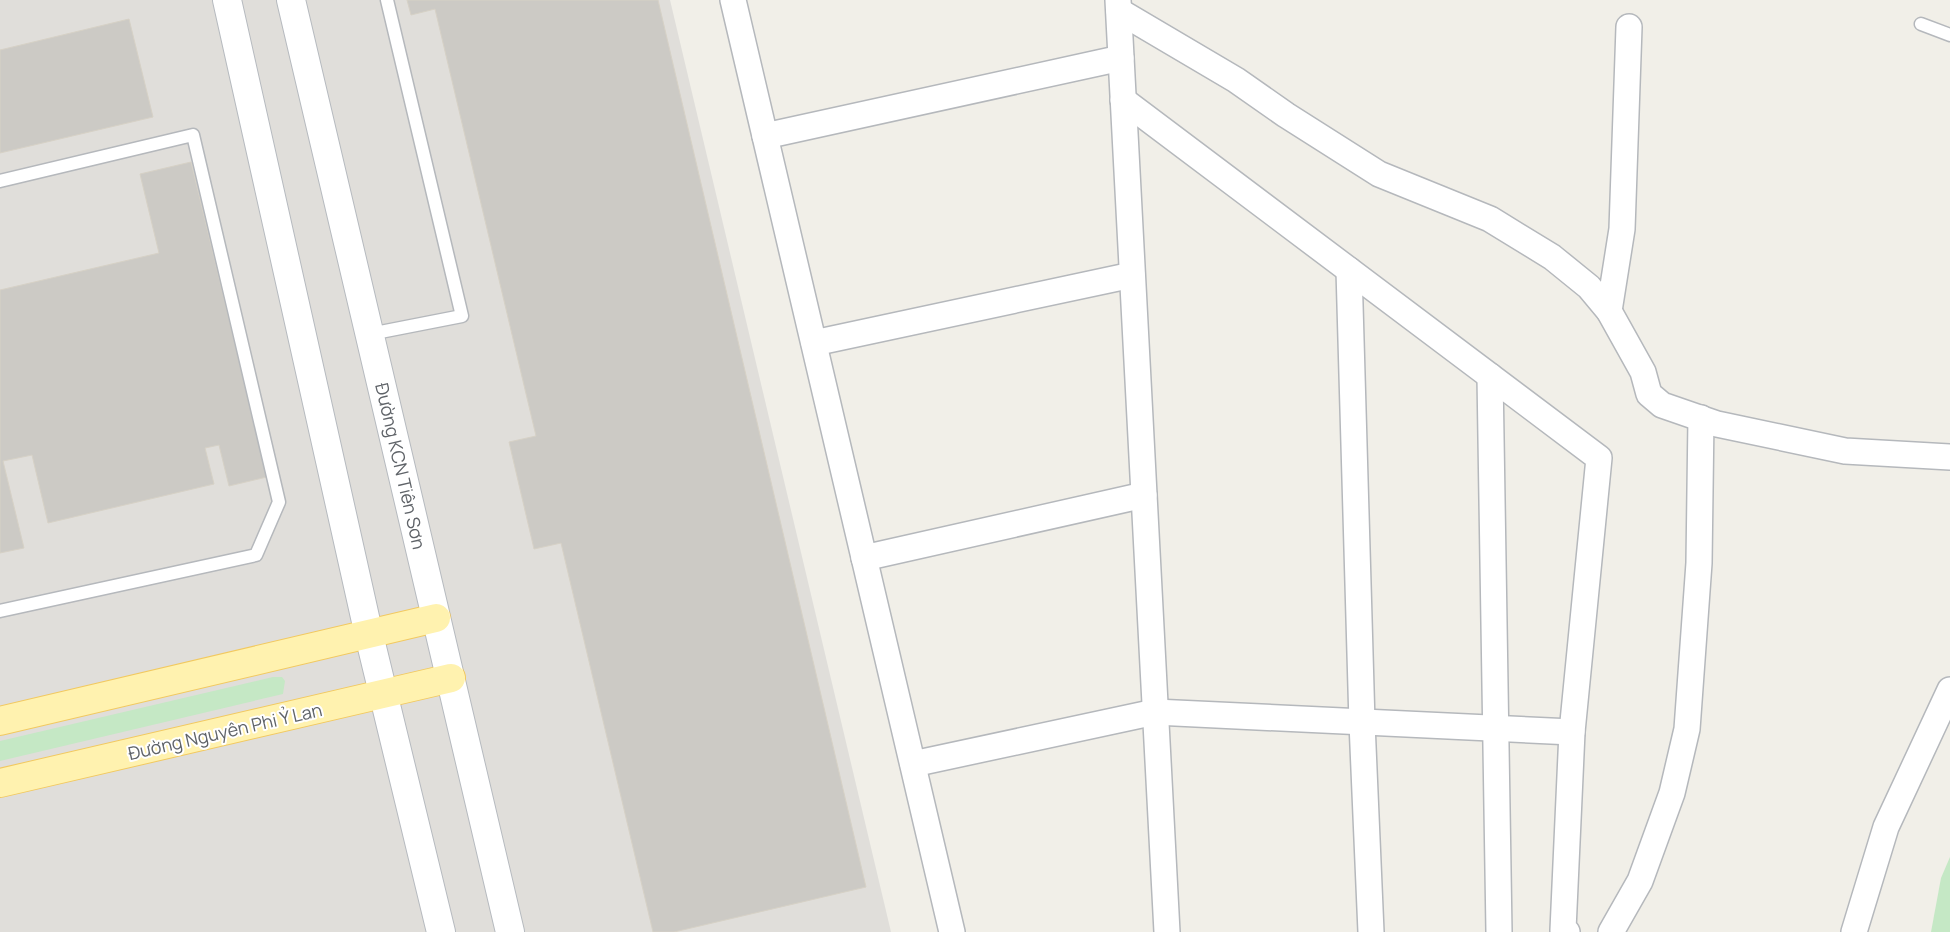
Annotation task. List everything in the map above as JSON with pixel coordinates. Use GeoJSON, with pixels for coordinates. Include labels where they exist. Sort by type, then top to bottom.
{"type":"FeatureCollection","features":[{"type":"Feature","properties":{"kind":"main road"},"geometry":{"type":"LineString","coordinates":[[227,0],[369,635],[442,932]]}},
{"type":"Feature","properties":{"kind":"main road","name":"Đường KCN Tiên Sơn"},"geometry":{"type":"LineString","coordinates":[[291,0],[510,932]]}},
{"type":"Feature","properties":{"kind":"main road"},"geometry":{"type":"LineString","coordinates":[[0,721],[436,618]]}},
{"type":"Feature","properties":{"kind":"main road","name":"Đường Nguyên Phi Ỷ Lan"},"geometry":{"type":"LineString","coordinates":[[0,783],[451,678]]}},
{"type":"Feature","properties":{"kind":"street"},"geometry":{"type":"LineString","coordinates":[[733,0],[952,932]]}},
{"type":"Feature","properties":{"kind":"street"},"geometry":{"type":"LineString","coordinates":[[1118,6],[1167,932]]}},
{"type":"Feature","properties":{"kind":"street"},"geometry":{"type":"LineString","coordinates":[[1118,6],[1236,80],[1286,115],[1379,174],[1490,219],[1552,257],[1589,287],[1609,311],[1643,372],[1649,394],[1662,405],[1717,424],[1845,451],[1950,457]]}},
{"type":"Feature","properties":{"kind":"street"},"geometry":{"type":"LineString","coordinates":[[1609,311],[1622,229],[1629,27]]}},
{"type":"Feature","properties":{"kind":"street"},"geometry":{"type":"LineString","coordinates":[[765,136],[1120,58]]}},
{"type":"Feature","properties":{"kind":"street"},"geometry":{"type":"LineString","coordinates":[[1123,100],[1599,458],[1572,732],[1563,930],[1567,932]]}},
{"type":"Feature","properties":{"kind":"street"},"geometry":{"type":"LineString","coordinates":[[1349,270],[1362,722],[1371,932]]}},
{"type":"Feature","properties":{"kind":"street"},"geometry":{"type":"LineString","coordinates":[[814,343],[1132,275]]}},
{"type":"Feature","properties":{"kind":"street"},"geometry":{"type":"LineString","coordinates":[[1490,376],[1499,932]]}},
{"type":"Feature","properties":{"kind":"street"},"geometry":{"type":"LineString","coordinates":[[1611,932],[1640,881],[1672,793],[1687,729],[1699,563],[1700,418]]}},
{"type":"Feature","properties":{"kind":"street"},"geometry":{"type":"LineString","coordinates":[[864,558],[1144,495]]}},
{"type":"Feature","properties":{"kind":"street"},"geometry":{"type":"LineString","coordinates":[[1854,932],[1886,827],[1950,690]]}},
{"type":"Feature","properties":{"kind":"street"},"geometry":{"type":"LineString","coordinates":[[913,764],[1155,712],[1572,732]]}},
{"type":"Feature","properties":{"kind":"lane"},"geometry":{"type":"LineString","coordinates":[[370,334],[462,316],[387,0]]}},
{"type":"Feature","properties":{"kind":"lane"},"geometry":{"type":"LineString","coordinates":[[1921,24],[1950,35]]}},
{"type":"Feature","properties":{"kind":"lane"},"geometry":{"type":"LineString","coordinates":[[0,181],[193,135],[279,502],[256,555],[0,611]]}},
{"type":"Feature","properties":{"kind":"shaded area"},"geometry":{"type":"Polygon","coordinates":[[[0,0],[670,0],[891,932],[0,932],[0,0]]]}},
{"type":"Feature","properties":{"kind":"green space"},"geometry":{"type":"Polygon","coordinates":[[[273,677],[282,677],[285,681],[283,694],[0,761],[0,741],[273,677]]]}},
{"type":"Feature","properties":{"kind":"green space"},"geometry":{"type":"Polygon","coordinates":[[[1950,857],[1950,932],[1931,932],[1941,878],[1950,857]]]}},
{"type":"Feature","properties":{"kind":"building"},"geometry":{"type":"Polygon","coordinates":[[[407,0],[658,0],[866,887],[674,932],[653,932],[561,543],[534,549],[509,442],[536,436],[435,9],[411,15],[407,0]]]}},
{"type":"Feature","properties":{"kind":"building"},"geometry":{"type":"Polygon","coordinates":[[[129,19],[153,117],[0,153],[0,50],[129,19]]]}},
{"type":"Feature","properties":{"kind":"building"},"geometry":{"type":"Polygon","coordinates":[[[191,162],[267,477],[229,486],[219,445],[205,448],[214,484],[48,523],[32,455],[3,461],[24,548],[0,553],[0,290],[159,253],[140,174],[191,162]]]}}]}
